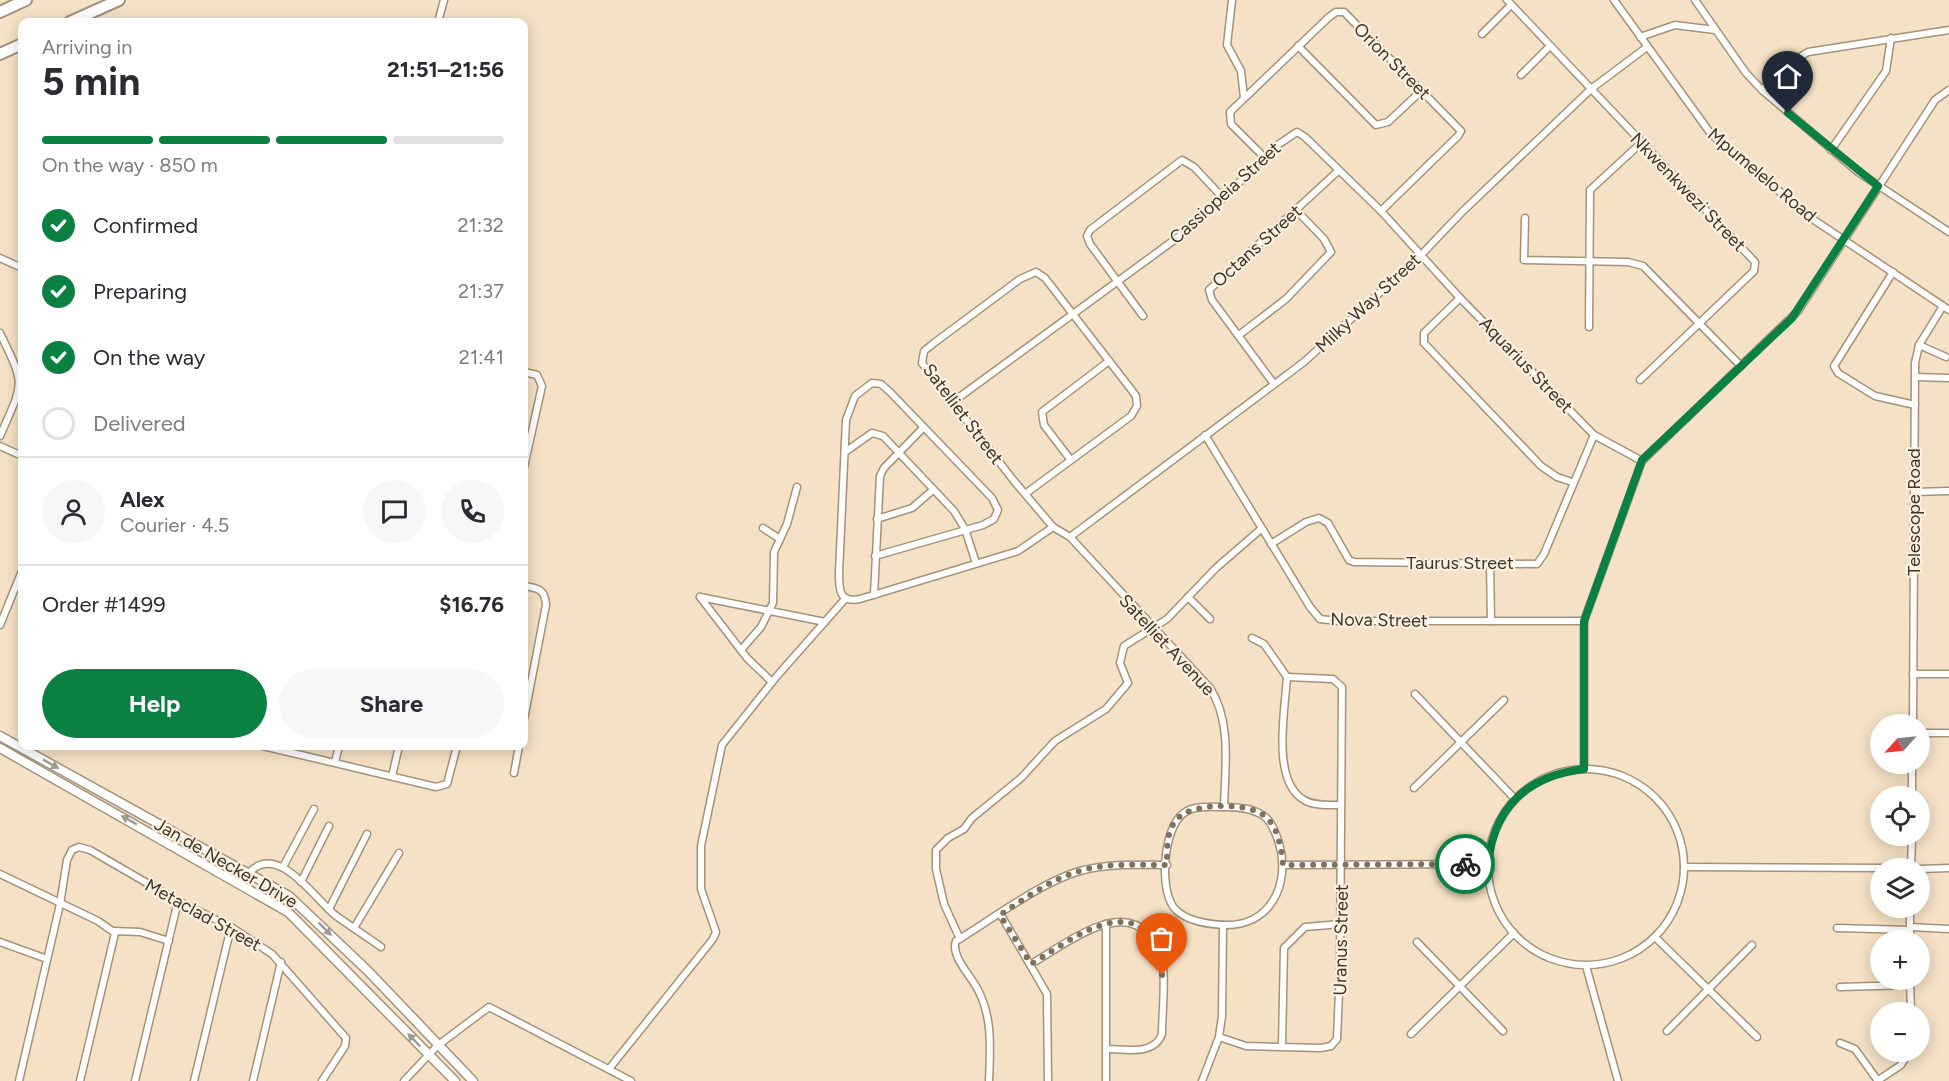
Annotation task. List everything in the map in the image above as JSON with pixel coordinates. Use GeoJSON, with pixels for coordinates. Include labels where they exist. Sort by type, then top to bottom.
{"type":"FeatureCollection","features":[{"type":"Feature","properties":{"kind":"highway"},"geometry":{"type":"LineString","coordinates":[[0,12],[26,0]]}},
{"type":"Feature","properties":{"kind":"highway"},"geometry":{"type":"LineString","coordinates":[[79,18],[119,0]]}},
{"type":"Feature","properties":{"kind":"highway"},"geometry":{"type":"LineString","coordinates":[[0,54],[18,46]]}},
{"type":"Feature","properties":{"kind":"main road","name":"Jan de Necker Drive"},"geometry":{"type":"LineString","coordinates":[[0,736],[18,746]]}},
{"type":"Feature","properties":{"kind":"main road","name":"Jan de Necker Drive"},"geometry":{"type":"LineString","coordinates":[[0,748],[288,912],[455,1081]]}},
{"type":"Feature","properties":{"kind":"main road","name":"Jan de Necker Drive"},"geometry":{"type":"LineString","coordinates":[[25,750],[289,896],[313,917],[473,1081]]}},
{"type":"Feature","properties":{"kind":"street"},"geometry":{"type":"LineString","coordinates":[[439,18],[444,0]]}},
{"type":"Feature","properties":{"kind":"street"},"geometry":{"type":"LineString","coordinates":[[1232,0],[1227,45],[1240,69],[1244,98]]}},
{"type":"Feature","properties":{"kind":"street","name":"Mpumelelo Road"},"geometry":{"type":"LineString","coordinates":[[1614,0],[1711,134],[1799,209],[1946,308]]}},
{"type":"Feature","properties":{"kind":"street"},"geometry":{"type":"LineString","coordinates":[[1695,0],[1762,90],[1878,186],[1949,232]]}},
{"type":"Feature","properties":{"kind":"street"},"geometry":{"type":"LineString","coordinates":[[1482,34],[1509,2]]}},
{"type":"Feature","properties":{"kind":"street","name":"Nkwenkwezi Street"},"geometry":{"type":"LineString","coordinates":[[1509,2],[1755,262],[1754,271],[1640,380]]}},
{"type":"Feature","properties":{"kind":"street","name":"Orion Street"},"geometry":{"type":"LineString","coordinates":[[1264,158],[1229,121],[1230,112],[1331,15],[1341,12],[1420,92],[1453,120],[1460,133],[1381,211]]}},
{"type":"Feature","properties":{"kind":"street"},"geometry":{"type":"LineString","coordinates":[[1640,37],[1675,25],[1717,31]]}},
{"type":"Feature","properties":{"kind":"street"},"geometry":{"type":"LineString","coordinates":[[1762,90],[1785,66],[1801,55],[1949,30]]}},
{"type":"Feature","properties":{"kind":"street"},"geometry":{"type":"LineString","coordinates":[[1832,150],[1886,71],[1891,38]]}},
{"type":"Feature","properties":{"kind":"street"},"geometry":{"type":"LineString","coordinates":[[1298,46],[1376,125],[1388,122],[1420,92]]}},
{"type":"Feature","properties":{"kind":"street"},"geometry":{"type":"LineString","coordinates":[[1521,75],[1550,46]]}},
{"type":"Feature","properties":{"kind":"street","name":"Milky Way Street"},"geometry":{"type":"LineString","coordinates":[[1070,537],[1304,362],[1421,255],[1462,212],[1591,89],[1647,47]]}},
{"type":"Feature","properties":{"kind":"street"},"geometry":{"type":"LineString","coordinates":[[1584,769],[1584,621],[1642,460],[1798,311],[1935,100],[1949,90]]}},
{"type":"Feature","properties":{"kind":"street","name":"Cassiopeia Street"},"geometry":{"type":"LineString","coordinates":[[954,401],[1180,235],[1289,136],[1299,133],[1381,211],[1421,255]]}},
{"type":"Feature","properties":{"kind":"street"},"geometry":{"type":"LineString","coordinates":[[1589,327],[1590,190],[1641,143]]}},
{"type":"Feature","properties":{"kind":"street"},"geometry":{"type":"LineString","coordinates":[[1143,316],[1088,238],[1090,230],[1182,160],[1191,165],[1223,198]]}},
{"type":"Feature","properties":{"kind":"street","name":"Octans Street"},"geometry":{"type":"LineString","coordinates":[[1274,384],[1212,300],[1209,288],[1338,171]]}},
{"type":"Feature","properties":{"kind":"street"},"geometry":{"type":"LineString","coordinates":[[1239,336],[1280,304],[1330,255],[1330,246],[1296,211]]}},
{"type":"Feature","properties":{"kind":"street"},"geometry":{"type":"LineString","coordinates":[[1524,218],[1524,260],[1635,263],[1647,268],[1741,366]]}},
{"type":"Feature","properties":{"kind":"street","name":"Aquarius Street"},"geometry":{"type":"LineString","coordinates":[[1421,255],[1594,435],[1642,460]]}},
{"type":"Feature","properties":{"kind":"street"},"geometry":{"type":"LineString","coordinates":[[0,258],[18,266]]}},
{"type":"Feature","properties":{"kind":"street","name":"Satelliet Street"},"geometry":{"type":"LineString","coordinates":[[1070,537],[1053,527],[1025,494],[921,360],[924,351],[1020,279],[1033,272],[1043,275],[1072,315]]}},
{"type":"Feature","properties":{"kind":"street"},"geometry":{"type":"LineString","coordinates":[[1893,272],[1834,366],[1841,375],[1875,396],[1915,405]]}},
{"type":"Feature","properties":{"kind":"street"},"geometry":{"type":"LineString","coordinates":[[1460,298],[1424,333],[1424,343],[1535,460],[1547,471],[1572,482]]}},
{"type":"Feature","properties":{"kind":"street","name":"Telescope Road"},"geometry":{"type":"LineString","coordinates":[[1912,714],[1915,377],[1919,345],[1946,308]]}},
{"type":"Feature","properties":{"kind":"street"},"geometry":{"type":"LineString","coordinates":[[1025,494],[1136,409],[1136,396],[1072,315]]}},
{"type":"Feature","properties":{"kind":"street"},"geometry":{"type":"LineString","coordinates":[[0,333],[18,369]]}},
{"type":"Feature","properties":{"kind":"street"},"geometry":{"type":"LineString","coordinates":[[1919,345],[1946,357]]}},
{"type":"Feature","properties":{"kind":"street"},"geometry":{"type":"LineString","coordinates":[[1070,459],[1044,425],[1042,412],[1109,361]]}},
{"type":"Feature","properties":{"kind":"street"},"geometry":{"type":"LineString","coordinates":[[528,373],[537,375],[542,386],[528,448]]}},
{"type":"Feature","properties":{"kind":"street"},"geometry":{"type":"LineString","coordinates":[[1915,377],[1949,378]]}},
{"type":"Feature","properties":{"kind":"street"},"geometry":{"type":"LineString","coordinates":[[875,556],[994,519],[997,507],[992,498],[884,386],[872,383],[862,388],[851,402],[846,420],[839,573],[839,592],[845,599],[853,600],[874,595],[1018,551],[1053,527]]}},
{"type":"Feature","properties":{"kind":"street"},"geometry":{"type":"LineString","coordinates":[[0,436],[18,392]]}},
{"type":"Feature","properties":{"kind":"street"},"geometry":{"type":"LineString","coordinates":[[874,595],[880,476],[923,428]]}},
{"type":"Feature","properties":{"kind":"street"},"geometry":{"type":"LineString","coordinates":[[845,452],[875,432],[899,453],[954,511],[965,529],[976,563]]}},
{"type":"Feature","properties":{"kind":"street","name":"Nova Street"},"geometry":{"type":"LineString","coordinates":[[1205,435],[1261,529],[1320,619],[1338,621],[1584,621]]}},
{"type":"Feature","properties":{"kind":"street","name":"Taurus Street"},"geometry":{"type":"LineString","coordinates":[[1271,544],[1306,522],[1319,518],[1328,523],[1351,561],[1536,564],[1541,561],[1572,482],[1594,435]]}},
{"type":"Feature","properties":{"kind":"street"},"geometry":{"type":"LineString","coordinates":[[0,446],[18,454]]}},
{"type":"Feature","properties":{"kind":"street"},"geometry":{"type":"LineString","coordinates":[[741,650],[761,627],[771,610],[775,593],[773,561],[787,524],[797,487]]}},
{"type":"Feature","properties":{"kind":"street"},"geometry":{"type":"LineString","coordinates":[[877,519],[912,508],[933,490]]}},
{"type":"Feature","properties":{"kind":"street"},"geometry":{"type":"LineString","coordinates":[[1914,492],[1949,491]]}},
{"type":"Feature","properties":{"kind":"street"},"geometry":{"type":"LineString","coordinates":[[763,528],[780,539]]}},
{"type":"Feature","properties":{"kind":"street"},"geometry":{"type":"LineString","coordinates":[[960,939],[944,904],[936,869],[936,850],[948,838],[964,829],[972,818],[1021,778],[1056,741],[1106,709],[1128,683],[1120,663],[1122,648],[1167,619],[1242,543],[1261,529]]}},
{"type":"Feature","properties":{"kind":"street","name":"Satelliet Avenue"},"geometry":{"type":"LineString","coordinates":[[1070,537],[1210,688],[1219,703],[1224,722],[1224,807]]}},
{"type":"Feature","properties":{"kind":"street"},"geometry":{"type":"LineString","coordinates":[[1490,563],[1491,621]]}},
{"type":"Feature","properties":{"kind":"street"},"geometry":{"type":"LineString","coordinates":[[0,625],[18,581]]}},
{"type":"Feature","properties":{"kind":"street"},"geometry":{"type":"LineString","coordinates":[[528,587],[540,589],[546,597],[546,614],[528,700]]}},
{"type":"Feature","properties":{"kind":"street"},"geometry":{"type":"LineString","coordinates":[[772,682],[741,650],[700,597],[825,622]]}},
{"type":"Feature","properties":{"kind":"street"},"geometry":{"type":"LineString","coordinates":[[1188,597],[1210,619]]}},
{"type":"Feature","properties":{"kind":"street"},"geometry":{"type":"LineString","coordinates":[[609,1069],[713,939],[716,932],[701,889],[701,846],[722,744],[772,682],[845,599]]}},
{"type":"Feature","properties":{"kind":"street"},"geometry":{"type":"LineString","coordinates":[[1252,638],[1264,644],[1287,677],[1283,758],[1286,778],[1293,789],[1306,801],[1340,805]]}},
{"type":"Feature","properties":{"kind":"street"},"geometry":{"type":"LineString","coordinates":[[1913,674],[1949,674]]}},
{"type":"Feature","properties":{"kind":"street","name":"Uranus Street"},"geometry":{"type":"LineString","coordinates":[[1219,1037],[1246,1046],[1321,1048],[1336,1043],[1340,1008],[1341,684],[1333,679],[1287,677]]}},
{"type":"Feature","properties":{"kind":"street"},"geometry":{"type":"LineString","coordinates":[[1415,694],[1515,799]]}},
{"type":"Feature","properties":{"kind":"street"},"geometry":{"type":"LineString","coordinates":[[1414,788],[1504,700]]}},
{"type":"Feature","properties":{"kind":"street"},"geometry":{"type":"LineString","coordinates":[[1930,733],[1949,733]]}},
{"type":"Feature","properties":{"kind":"street"},"geometry":{"type":"LineString","coordinates":[[290,750],[442,787],[449,779],[457,750]]}},
{"type":"Feature","properties":{"kind":"street"},"geometry":{"type":"LineString","coordinates":[[335,762],[338,750]]}},
{"type":"Feature","properties":{"kind":"street"},"geometry":{"type":"LineString","coordinates":[[392,776],[398,750]]}},
{"type":"Feature","properties":{"kind":"street"},"geometry":{"type":"LineString","coordinates":[[514,773],[518,750]]}},
{"type":"Feature","properties":{"kind":"street"},"geometry":{"type":"LineString","coordinates":[[1584,769],[1607,772],[1630,780],[1658,802],[1677,832],[1684,867],[1676,905],[1655,937],[1623,958],[1586,966],[1546,957],[1528,947],[1514,933],[1497,908],[1490,887],[1488,864],[1495,829],[1515,799],[1546,777],[1584,769]]}},
{"type":"Feature","properties":{"kind":"street"},"geometry":{"type":"LineString","coordinates":[[1224,807],[1253,810],[1266,818],[1276,832],[1283,865],[1277,896],[1265,913],[1251,921],[1223,925],[1200,922],[1176,911],[1169,897],[1167,865],[1169,831],[1176,820],[1189,810],[1224,807]]}},
{"type":"Feature","properties":{"kind":"street"},"geometry":{"type":"LineString","coordinates":[[283,867],[314,809]]}},
{"type":"Feature","properties":{"kind":"street"},"geometry":{"type":"LineString","coordinates":[[301,882],[329,826]]}},
{"type":"Feature","properties":{"kind":"street"},"geometry":{"type":"LineString","coordinates":[[329,909],[367,834]]}},
{"type":"Feature","properties":{"kind":"street","name":"Metaclad Street"},"geometry":{"type":"LineString","coordinates":[[60,904],[69,854],[79,847],[97,854],[178,901],[231,927],[281,962],[346,1038],[345,1046],[322,1081]]}},
{"type":"Feature","properties":{"kind":"street"},"geometry":{"type":"LineString","coordinates":[[354,927],[399,853]]}},
{"type":"Feature","properties":{"kind":"street"},"geometry":{"type":"LineString","coordinates":[[249,873],[258,865],[270,863],[283,867],[329,909],[381,947]]}},
{"type":"Feature","properties":{"kind":"street"},"geometry":{"type":"LineString","coordinates":[[1283,865],[1488,864]]}},
{"type":"Feature","properties":{"kind":"street"},"geometry":{"type":"LineString","coordinates":[[989,1081],[989,1020],[982,997],[955,951],[955,943],[1052,884],[1082,870],[1115,865],[1167,865]]}},
{"type":"Feature","properties":{"kind":"street"},"geometry":{"type":"LineString","coordinates":[[1684,867],[1870,868]]}},
{"type":"Feature","properties":{"kind":"street"},"geometry":{"type":"LineString","coordinates":[[1930,869],[1949,868]]}},
{"type":"Feature","properties":{"kind":"street"},"geometry":{"type":"LineString","coordinates":[[0,874],[113,931],[140,932],[169,941]]}},
{"type":"Feature","properties":{"kind":"street"},"geometry":{"type":"LineString","coordinates":[[135,1081],[178,901]]}},
{"type":"Feature","properties":{"kind":"street"},"geometry":{"type":"LineString","coordinates":[[19,1081],[60,904]]}},
{"type":"Feature","properties":{"kind":"street"},"geometry":{"type":"LineString","coordinates":[[1000,915],[1047,994],[1048,1081]]}},
{"type":"Feature","properties":{"kind":"street"},"geometry":{"type":"LineString","coordinates":[[1910,918],[1910,929]]}},
{"type":"Feature","properties":{"kind":"street"},"geometry":{"type":"LineString","coordinates":[[1031,964],[1090,929],[1123,921],[1137,924],[1156,943],[1161,954],[1162,1034],[1156,1045],[1142,1049],[1107,1048]]}},
{"type":"Feature","properties":{"kind":"street"},"geometry":{"type":"LineString","coordinates":[[1106,924],[1106,1081]]}},
{"type":"Feature","properties":{"kind":"street"},"geometry":{"type":"LineString","coordinates":[[1282,1046],[1284,948],[1305,927],[1341,924]]}},
{"type":"Feature","properties":{"kind":"street"},"geometry":{"type":"LineString","coordinates":[[1202,1081],[1219,1037],[1222,1016],[1223,925]]}},
{"type":"Feature","properties":{"kind":"street"},"geometry":{"type":"LineString","coordinates":[[194,1081],[231,927]]}},
{"type":"Feature","properties":{"kind":"street"},"geometry":{"type":"LineString","coordinates":[[1837,928],[1949,929]]}},
{"type":"Feature","properties":{"kind":"street"},"geometry":{"type":"LineString","coordinates":[[80,1081],[114,940],[113,931]]}},
{"type":"Feature","properties":{"kind":"street"},"geometry":{"type":"LineString","coordinates":[[1411,1034],[1514,933]]}},
{"type":"Feature","properties":{"kind":"street"},"geometry":{"type":"LineString","coordinates":[[1655,937],[1757,1037]]}},
{"type":"Feature","properties":{"kind":"street"},"geometry":{"type":"LineString","coordinates":[[0,942],[47,959]]}},
{"type":"Feature","properties":{"kind":"street"},"geometry":{"type":"LineString","coordinates":[[1417,942],[1503,1031]]}},
{"type":"Feature","properties":{"kind":"street"},"geometry":{"type":"LineString","coordinates":[[1667,1031],[1752,945]]}},
{"type":"Feature","properties":{"kind":"street"},"geometry":{"type":"LineString","coordinates":[[253,1081],[281,962]]}},
{"type":"Feature","properties":{"kind":"street"},"geometry":{"type":"LineString","coordinates":[[1586,966],[1618,1081]]}},
{"type":"Feature","properties":{"kind":"street"},"geometry":{"type":"LineString","coordinates":[[1840,987],[1870,985]]}},
{"type":"Feature","properties":{"kind":"street"},"geometry":{"type":"LineString","coordinates":[[404,1081],[437,1046],[489,1007],[631,1081]]}},
{"type":"Feature","properties":{"kind":"street"},"geometry":{"type":"LineString","coordinates":[[1840,1043],[1855,1049],[1878,1081],[1903,1062]]}},
{"type":"Feature","properties":{"kind":"way so far"},"geometry":{"type":"LineString","coordinates":[[1162,975],[1160,948],[1137,924],[1123,921],[1090,929],[1031,964],[1000,915],[1052,884],[1082,870],[1115,865],[1167,865],[1169,831],[1184,813],[1200,808],[1241,808],[1263,815],[1276,832],[1283,865],[1465,864]]}},
{"type":"Feature","properties":{"kind":"route"},"geometry":{"type":"LineString","coordinates":[[1465,864],[1488,864],[1495,829],[1515,799],[1530,786],[1546,777],[1565,771],[1584,769],[1584,621],[1642,460],[1792,318],[1878,186],[1788,113]]}}]}
